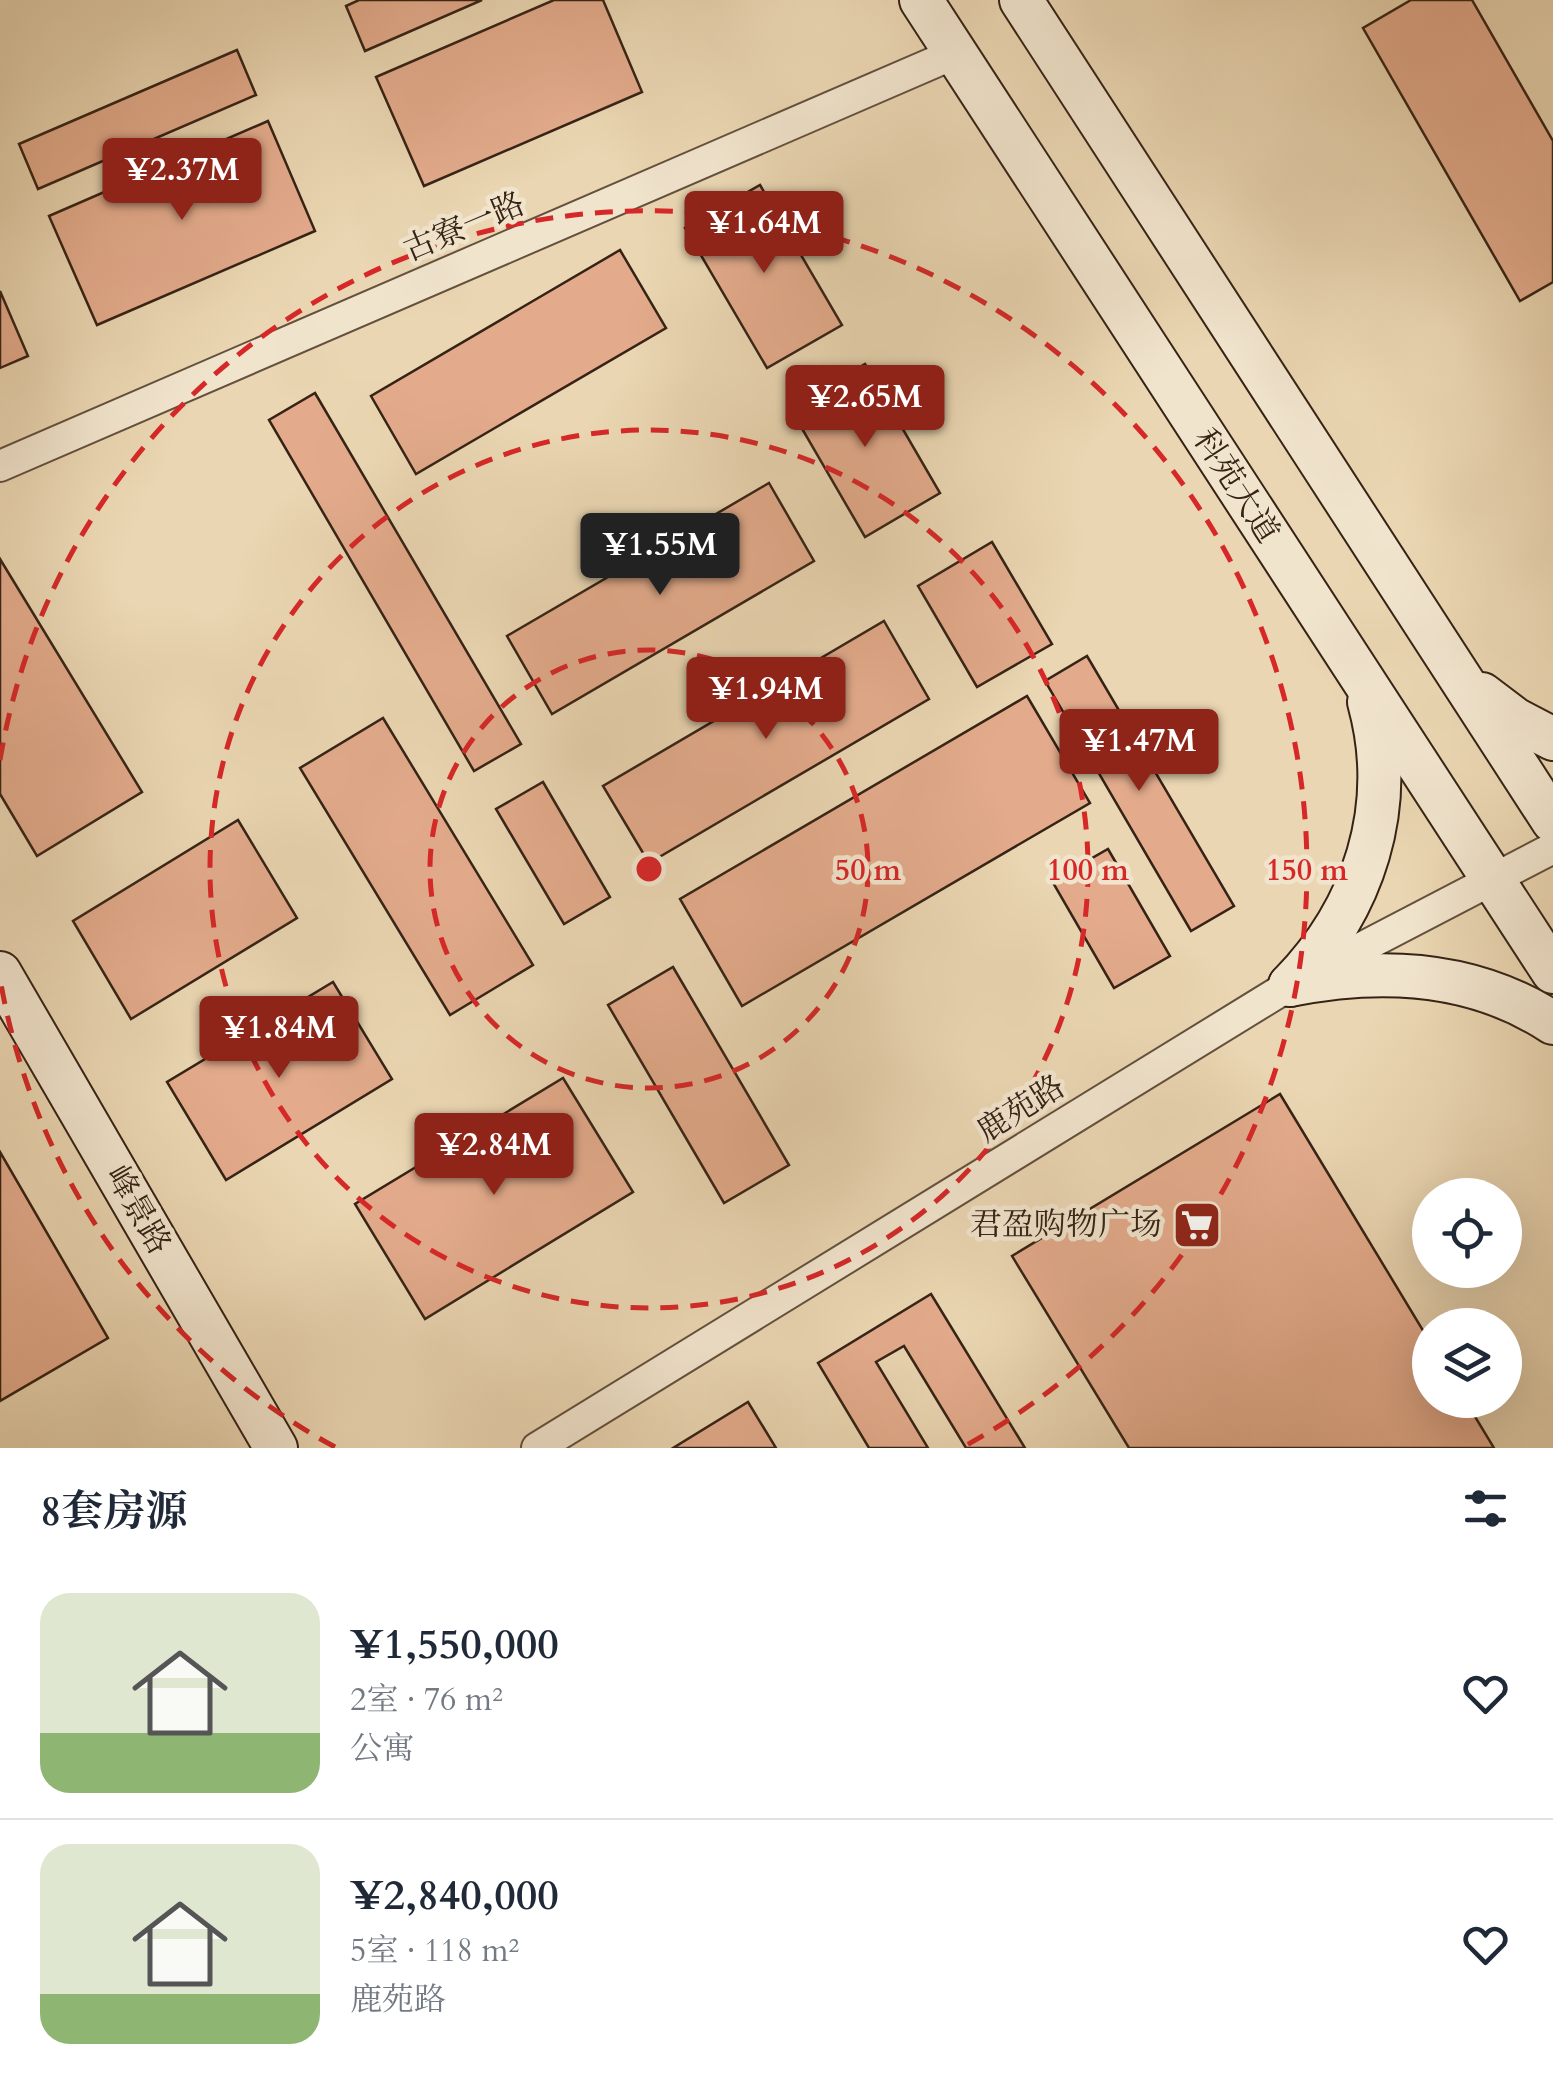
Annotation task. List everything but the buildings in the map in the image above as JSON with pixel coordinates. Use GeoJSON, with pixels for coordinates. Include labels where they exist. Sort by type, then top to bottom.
{"type":"FeatureCollection","features":[{"type":"Feature","properties":{"kind":"street","name":"科苑大道"},"geometry":{"type":"LineString","coordinates":[[921,0],[1553,972]]}},
{"type":"Feature","properties":{"kind":"street"},"geometry":{"type":"LineString","coordinates":[[1021,0],[1553,821]]}},
{"type":"Feature","properties":{"kind":"street","name":"古寮一路"},"geometry":{"type":"LineString","coordinates":[[0,466],[956,53]]}},
{"type":"Feature","properties":{"kind":"street"},"geometry":{"type":"LineString","coordinates":[[1442,649],[1488,699],[1515,720],[1553,740]]}},
{"type":"Feature","properties":{"kind":"street"},"geometry":{"type":"LineString","coordinates":[[1290,986],[1313,962],[1349,906],[1372,842],[1378,762],[1364,683]]}},
{"type":"Feature","properties":{"kind":"street","name":"鹿苑路"},"geometry":{"type":"LineString","coordinates":[[536,1448],[1290,986],[1553,848]]}},
{"type":"Feature","properties":{"kind":"street","name":"峰景路"},"geometry":{"type":"LineString","coordinates":[[0,973],[276,1448]]}},
{"type":"Feature","properties":{"kind":"street"},"geometry":{"type":"LineString","coordinates":[[1290,986],[1364,974],[1438,979],[1509,1000],[1553,1023]]}},
{"type":"Feature","properties":{"kind":"place","name":"君盈购物广场"},"geometry":{"type":"Point","coordinates":[1197,1225]}}]}
